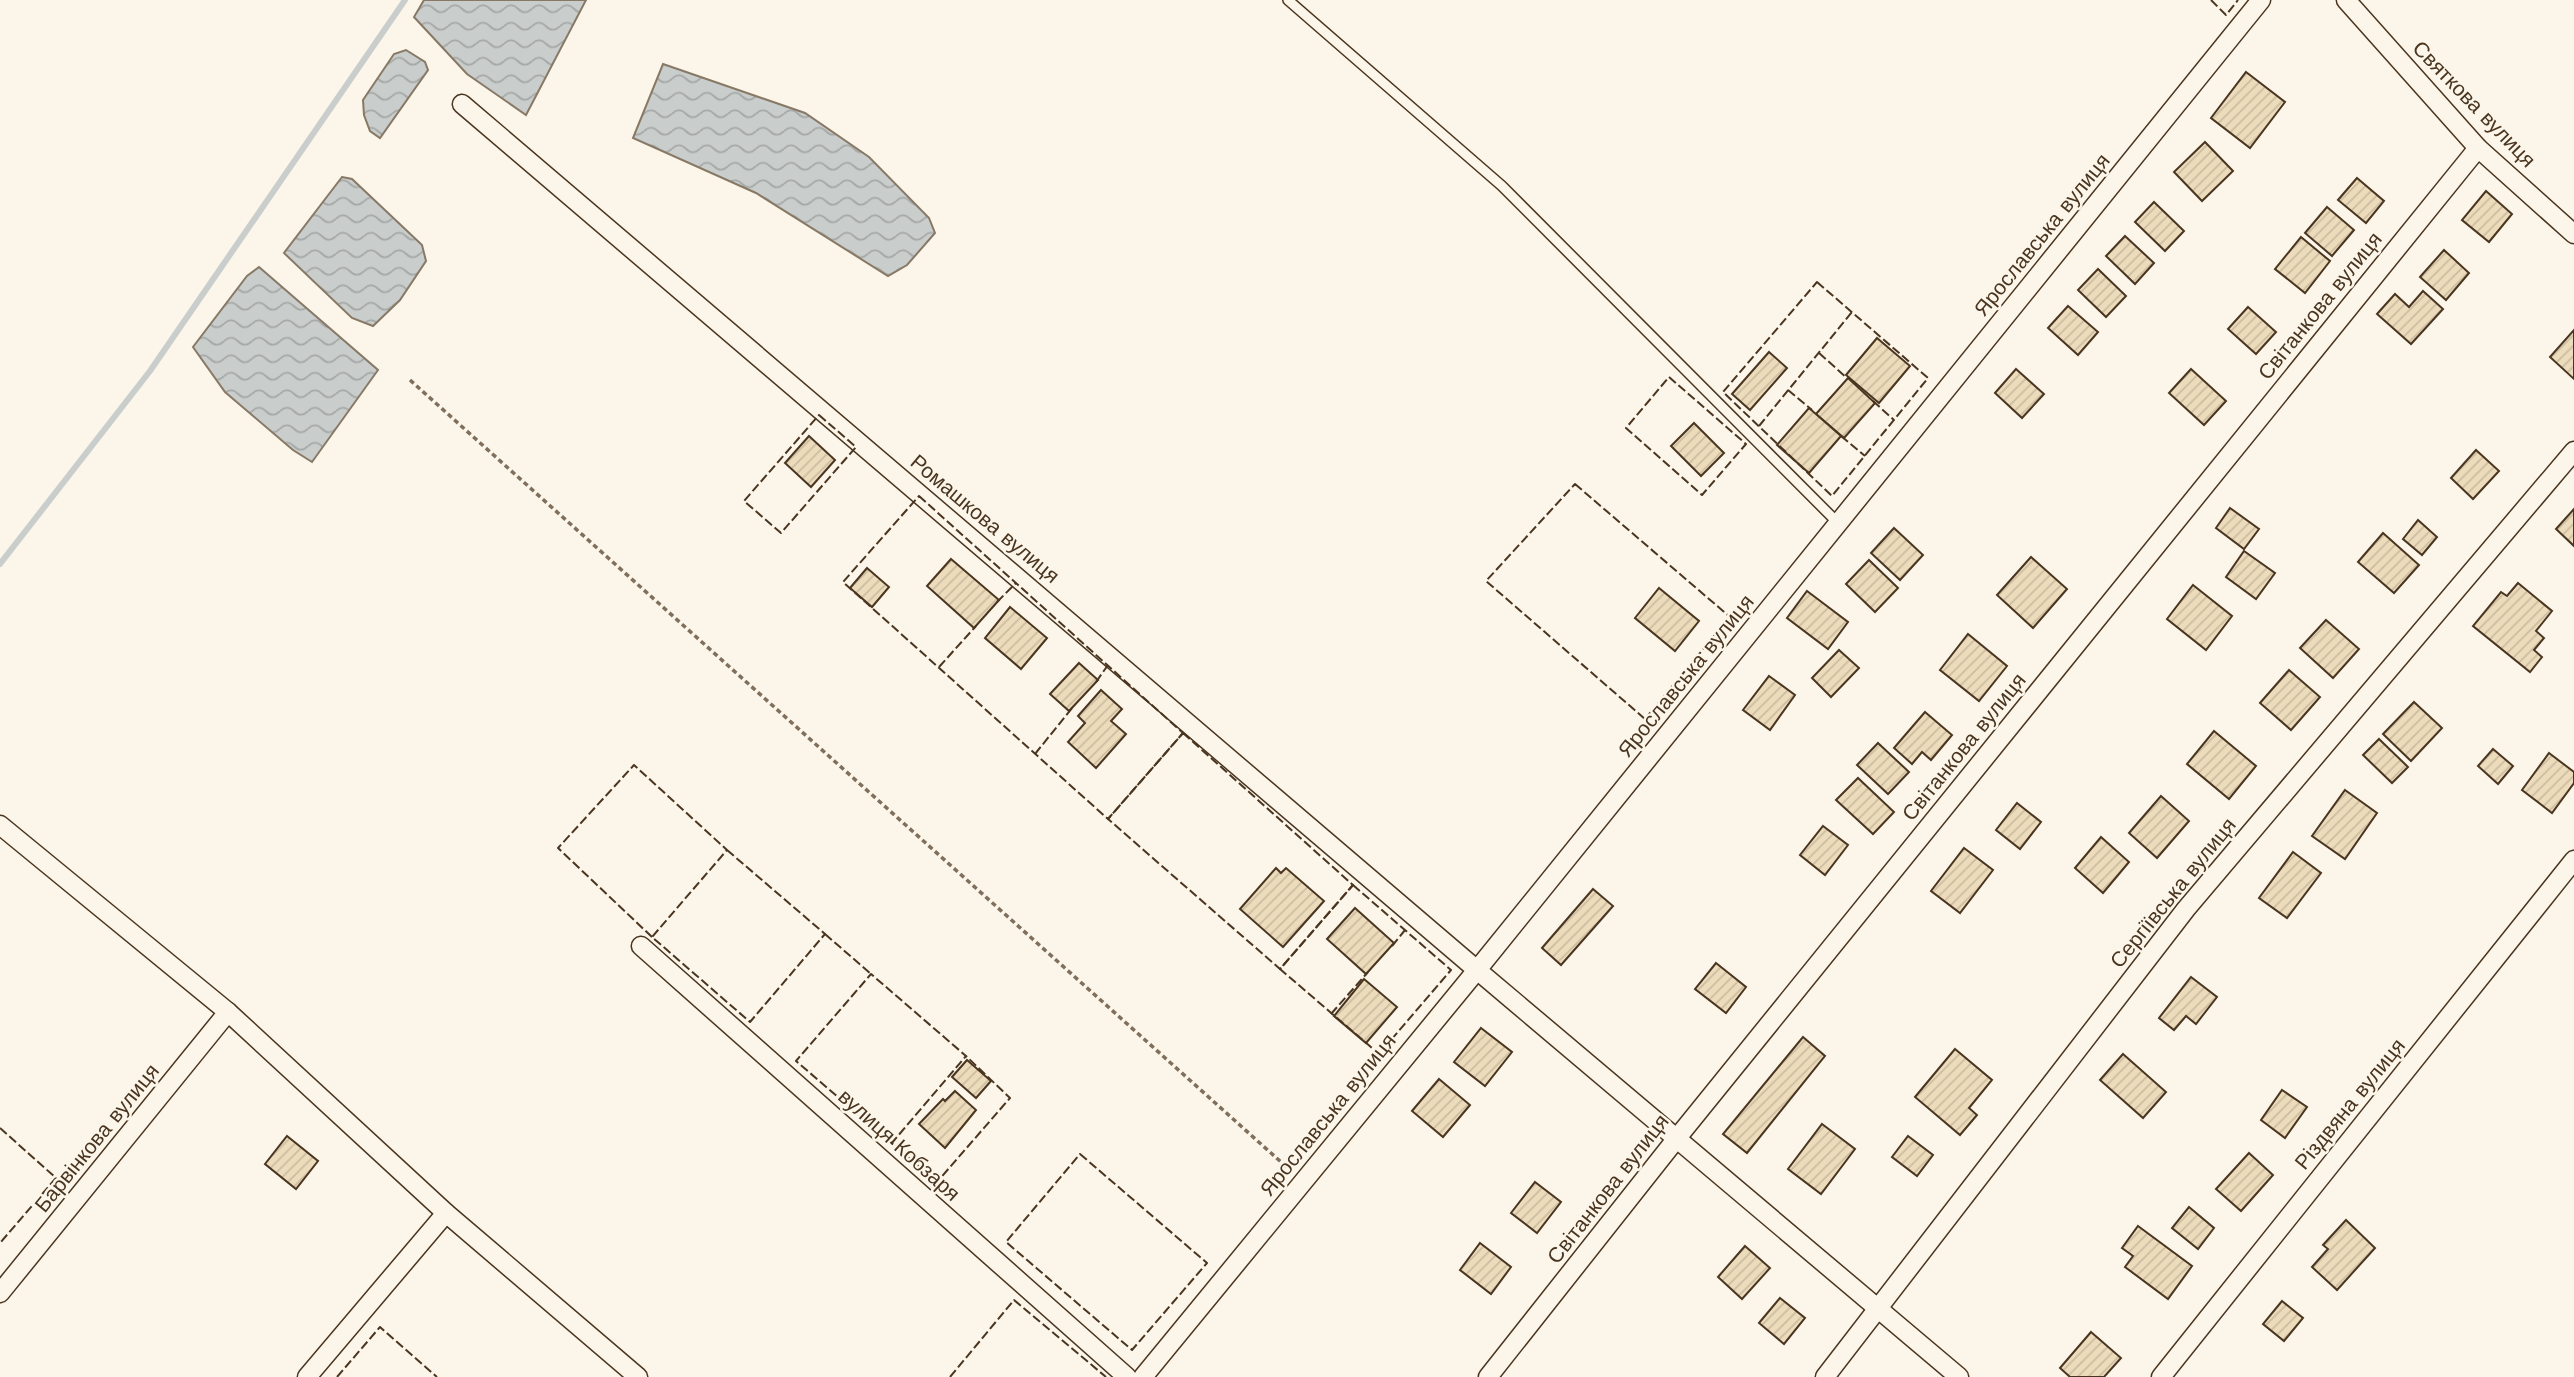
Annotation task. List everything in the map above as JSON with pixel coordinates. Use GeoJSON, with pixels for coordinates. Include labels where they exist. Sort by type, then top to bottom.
{"type":"FeatureCollection","features":[{"type":"Feature","properties":{"kind":"street","name":"Ярославська вулиця"},"geometry":{"type":"LineString","coordinates":[[1143,1377],[1477,971],[2261,0]]}},
{"type":"Feature","properties":{"kind":"street","name":"Святкова вулиця"},"geometry":{"type":"LineString","coordinates":[[2346,0],[2478,148],[2574,234]]}},
{"type":"Feature","properties":{"kind":"street","name":"Ромашкова вулиця"},"geometry":{"type":"LineString","coordinates":[[462,104],[1477,971],[1959,1377]]}},
{"type":"Feature","properties":{"kind":"street","name":"Світанкова вулиця"},"geometry":{"type":"LineString","coordinates":[[1488,1377],[1677,1138],[2478,148]]}},
{"type":"Feature","properties":{"kind":"street","name":"Сергіївська вулиця"},"geometry":{"type":"LineString","coordinates":[[1825,1377],[1880,1310],[2186,909],[2574,451]]}},
{"type":"Feature","properties":{"kind":"street"},"geometry":{"type":"LineString","coordinates":[[0,825],[228,1012],[446,1213],[638,1377]]}},
{"type":"Feature","properties":{"kind":"street","name":"Різдвяна вулиця"},"geometry":{"type":"LineString","coordinates":[[2161,1377],[2574,860]]}},
{"type":"Feature","properties":{"kind":"street","name":"вулиця Кобзаря"},"geometry":{"type":"LineString","coordinates":[[641,946],[1127,1377]]}},
{"type":"Feature","properties":{"kind":"street","name":"Барвінкова вулиця"},"geometry":{"type":"LineString","coordinates":[[0,1293],[228,1012]]}},
{"type":"Feature","properties":{"kind":"street"},"geometry":{"type":"LineString","coordinates":[[307,1377],[446,1213]]}},
{"type":"Feature","properties":{"kind":"lane"},"geometry":{"type":"LineString","coordinates":[[1288,0],[1502,186],[1839,524]]}},
{"type":"Feature","properties":{"kind":"path"},"geometry":{"type":"LineString","coordinates":[[410,380],[1303,1182]]}},
{"type":"Feature","properties":{"kind":"water"},"geometry":{"type":"Polygon","coordinates":[[[424,0],[586,0],[526,115],[467,74],[414,17],[424,0]]]}},
{"type":"Feature","properties":{"kind":"water"},"geometry":{"type":"Polygon","coordinates":[[[406,50],[425,62],[428,70],[380,138],[370,131],[364,115],[363,100],[394,54],[406,50]]]}},
{"type":"Feature","properties":{"kind":"water"},"geometry":{"type":"Polygon","coordinates":[[[663,64],[805,113],[869,157],[929,218],[935,233],[907,265],[888,276],[756,193],[633,138],[663,64]]]}},
{"type":"Feature","properties":{"kind":"water"},"geometry":{"type":"Polygon","coordinates":[[[342,177],[352,179],[422,245],[426,261],[400,300],[373,326],[352,318],[284,253],[342,177]]]}},
{"type":"Feature","properties":{"kind":"water"},"geometry":{"type":"Polygon","coordinates":[[[259,267],[378,370],[312,462],[293,450],[225,392],[193,347],[247,276],[259,267]]]}},
{"type":"Feature","properties":{"kind":"building"},"geometry":{"type":"Polygon","coordinates":[[[2246,72],[2285,102],[2250,148],[2211,118],[2246,72]]]}},
{"type":"Feature","properties":{"kind":"building"},"geometry":{"type":"Polygon","coordinates":[[[2205,142],[2233,171],[2202,201],[2174,172],[2205,142]]]}},
{"type":"Feature","properties":{"kind":"building"},"geometry":{"type":"Polygon","coordinates":[[[2357,178],[2384,201],[2366,223],[2338,200],[2357,178]]]}},
{"type":"Feature","properties":{"kind":"building"},"geometry":{"type":"Polygon","coordinates":[[[2486,191],[2512,214],[2489,242],[2462,220],[2486,191]]]}},
{"type":"Feature","properties":{"kind":"building"},"geometry":{"type":"Polygon","coordinates":[[[2154,202],[2184,231],[2165,251],[2135,222],[2154,202]]]}},
{"type":"Feature","properties":{"kind":"building"},"geometry":{"type":"Polygon","coordinates":[[[2327,207],[2354,230],[2332,256],[2305,233],[2327,207]]]}},
{"type":"Feature","properties":{"kind":"building"},"geometry":{"type":"Polygon","coordinates":[[[2125,236],[2154,263],[2135,284],[2106,256],[2125,236]]]}},
{"type":"Feature","properties":{"kind":"building"},"geometry":{"type":"Polygon","coordinates":[[[2301,237],[2330,261],[2305,293],[2275,269],[2301,237]]]}},
{"type":"Feature","properties":{"kind":"building"},"geometry":{"type":"Polygon","coordinates":[[[2444,250],[2469,273],[2446,300],[2420,277],[2444,250]]]}},
{"type":"Feature","properties":{"kind":"building"},"geometry":{"type":"Polygon","coordinates":[[[2098,269],[2126,296],[2106,317],[2078,290],[2098,269]]]}},
{"type":"Feature","properties":{"kind":"building"},"geometry":{"type":"Polygon","coordinates":[[[2423,291],[2443,309],[2411,344],[2377,314],[2395,294],[2409,307],[2423,291]]]}},
{"type":"Feature","properties":{"kind":"building"},"geometry":{"type":"Polygon","coordinates":[[[2068,306],[2098,332],[2078,355],[2048,328],[2068,306]]]}},
{"type":"Feature","properties":{"kind":"building"},"geometry":{"type":"Polygon","coordinates":[[[2248,307],[2276,332],[2256,354],[2228,329],[2248,307]]]}},
{"type":"Feature","properties":{"kind":"building"},"geometry":{"type":"Polygon","coordinates":[[[2574,330],[2574,379],[2550,357],[2574,330]]]}},
{"type":"Feature","properties":{"kind":"building"},"geometry":{"type":"Polygon","coordinates":[[[1877,338],[1910,366],[1879,403],[1846,375],[1877,338]]]}},
{"type":"Feature","properties":{"kind":"building"},"geometry":{"type":"Polygon","coordinates":[[[1769,352],[1787,368],[1750,410],[1732,394],[1769,352]]]}},
{"type":"Feature","properties":{"kind":"building"},"geometry":{"type":"Polygon","coordinates":[[[2016,369],[2044,394],[2022,418],[1995,393],[2016,369]]]}},
{"type":"Feature","properties":{"kind":"building"},"geometry":{"type":"Polygon","coordinates":[[[2191,369],[2226,401],[2204,425],[2169,393],[2191,369]]]}},
{"type":"Feature","properties":{"kind":"building"},"geometry":{"type":"Polygon","coordinates":[[[1848,378],[1875,403],[1844,438],[1816,414],[1848,378]]]}},
{"type":"Feature","properties":{"kind":"building"},"geometry":{"type":"Polygon","coordinates":[[[1809,408],[1841,436],[1809,473],[1777,445],[1809,408]]]}},
{"type":"Feature","properties":{"kind":"building"},"geometry":{"type":"Polygon","coordinates":[[[1694,423],[1724,453],[1701,476],[1671,446],[1694,423]]]}},
{"type":"Feature","properties":{"kind":"building"},"geometry":{"type":"Polygon","coordinates":[[[809,436],[835,460],[811,487],[785,463],[809,436]]]}},
{"type":"Feature","properties":{"kind":"building"},"geometry":{"type":"Polygon","coordinates":[[[2476,450],[2499,471],[2473,499],[2451,478],[2476,450]]]}},
{"type":"Feature","properties":{"kind":"building"},"geometry":{"type":"Polygon","coordinates":[[[2230,508],[2259,529],[2244,549],[2216,528],[2230,508]]]}},
{"type":"Feature","properties":{"kind":"building"},"geometry":{"type":"Polygon","coordinates":[[[2574,509],[2574,546],[2556,529],[2574,509]]]}},
{"type":"Feature","properties":{"kind":"building"},"geometry":{"type":"Polygon","coordinates":[[[2418,520],[2437,537],[2422,555],[2403,539],[2418,520]]]}},
{"type":"Feature","properties":{"kind":"building"},"geometry":{"type":"Polygon","coordinates":[[[1894,528],[1923,555],[1900,580],[1871,553],[1894,528]]]}},
{"type":"Feature","properties":{"kind":"building"},"geometry":{"type":"Polygon","coordinates":[[[2383,533],[2419,565],[2394,593],[2358,562],[2383,533]]]}},
{"type":"Feature","properties":{"kind":"building"},"geometry":{"type":"Polygon","coordinates":[[[2244,551],[2275,573],[2256,599],[2226,577],[2244,551]]]}},
{"type":"Feature","properties":{"kind":"building"},"geometry":{"type":"Polygon","coordinates":[[[2031,557],[2067,589],[2033,628],[1997,595],[2031,557]]]}},
{"type":"Feature","properties":{"kind":"building"},"geometry":{"type":"Polygon","coordinates":[[[951,559],[999,600],[974,628],[927,586],[951,559]]]}},
{"type":"Feature","properties":{"kind":"building"},"geometry":{"type":"Polygon","coordinates":[[[1869,560],[1898,588],[1875,612],[1846,584],[1869,560]]]}},
{"type":"Feature","properties":{"kind":"building"},"geometry":{"type":"Polygon","coordinates":[[[867,568],[889,587],[872,607],[850,588],[867,568]]]}},
{"type":"Feature","properties":{"kind":"building"},"geometry":{"type":"Polygon","coordinates":[[[2518,583],[2552,611],[2536,631],[2544,638],[2534,650],[2542,657],[2530,672],[2473,626],[2501,592],[2507,596],[2518,583]]]}},
{"type":"Feature","properties":{"kind":"building"},"geometry":{"type":"Polygon","coordinates":[[[2193,585],[2232,616],[2206,650],[2167,619],[2193,585]]]}},
{"type":"Feature","properties":{"kind":"building"},"geometry":{"type":"Polygon","coordinates":[[[1659,588],[1699,621],[1675,651],[1635,618],[1659,588]]]}},
{"type":"Feature","properties":{"kind":"building"},"geometry":{"type":"Polygon","coordinates":[[[1807,591],[1848,622],[1828,649],[1787,618],[1807,591]]]}},
{"type":"Feature","properties":{"kind":"building"},"geometry":{"type":"Polygon","coordinates":[[[1010,607],[1047,638],[1021,669],[985,638],[1010,607]]]}},
{"type":"Feature","properties":{"kind":"building"},"geometry":{"type":"Polygon","coordinates":[[[2326,620],[2359,649],[2333,678],[2300,648],[2326,620]]]}},
{"type":"Feature","properties":{"kind":"building"},"geometry":{"type":"Polygon","coordinates":[[[1968,634],[2007,666],[1979,701],[1940,670],[1968,634]]]}},
{"type":"Feature","properties":{"kind":"building"},"geometry":{"type":"Polygon","coordinates":[[[1839,650],[1859,668],[1831,697],[1812,678],[1839,650]]]}},
{"type":"Feature","properties":{"kind":"building"},"geometry":{"type":"Polygon","coordinates":[[[1079,663],[1098,680],[1069,711],[1050,694],[1079,663]]]}},
{"type":"Feature","properties":{"kind":"building"},"geometry":{"type":"Polygon","coordinates":[[[2289,670],[2320,697],[2291,730],[2260,703],[2289,670]]]}},
{"type":"Feature","properties":{"kind":"building"},"geometry":{"type":"Polygon","coordinates":[[[1769,676],[1795,695],[1770,730],[1743,710],[1769,676]]]}},
{"type":"Feature","properties":{"kind":"building"},"geometry":{"type":"Polygon","coordinates":[[[1101,690],[1122,709],[1111,721],[1126,734],[1096,768],[1068,742],[1085,723],[1078,716],[1101,690]]]}},
{"type":"Feature","properties":{"kind":"building"},"geometry":{"type":"Polygon","coordinates":[[[2414,702],[2442,728],[2411,761],[2383,734],[2414,702]]]}},
{"type":"Feature","properties":{"kind":"building"},"geometry":{"type":"Polygon","coordinates":[[[1925,712],[1952,735],[1931,760],[1922,752],[1912,764],[1894,748],[1925,712]]]}},
{"type":"Feature","properties":{"kind":"building"},"geometry":{"type":"Polygon","coordinates":[[[2214,731],[2256,766],[2229,799],[2187,764],[2214,731]]]}},
{"type":"Feature","properties":{"kind":"building"},"geometry":{"type":"Polygon","coordinates":[[[2379,739],[2408,767],[2392,783],[2363,755],[2379,739]]]}},
{"type":"Feature","properties":{"kind":"building"},"geometry":{"type":"Polygon","coordinates":[[[1878,743],[1909,772],[1888,794],[1857,765],[1878,743]]]}},
{"type":"Feature","properties":{"kind":"building"},"geometry":{"type":"Polygon","coordinates":[[[2493,749],[2513,766],[2498,784],[2478,766],[2493,749]]]}},
{"type":"Feature","properties":{"kind":"building"},"geometry":{"type":"Polygon","coordinates":[[[2549,753],[2574,772],[2574,783],[2552,813],[2522,790],[2549,753]]]}},
{"type":"Feature","properties":{"kind":"building"},"geometry":{"type":"Polygon","coordinates":[[[1858,778],[1894,812],[1873,834],[1836,800],[1858,778]]]}},
{"type":"Feature","properties":{"kind":"building"},"geometry":{"type":"Polygon","coordinates":[[[2345,790],[2377,813],[2345,859],[2312,836],[2345,790]]]}},
{"type":"Feature","properties":{"kind":"building"},"geometry":{"type":"Polygon","coordinates":[[[2161,796],[2189,821],[2157,858],[2129,833],[2161,796]]]}},
{"type":"Feature","properties":{"kind":"building"},"geometry":{"type":"Polygon","coordinates":[[[2017,803],[2041,822],[2020,849],[1996,830],[2017,803]]]}},
{"type":"Feature","properties":{"kind":"building"},"geometry":{"type":"Polygon","coordinates":[[[1823,826],[1848,845],[1825,875],[1800,855],[1823,826]]]}},
{"type":"Feature","properties":{"kind":"building"},"geometry":{"type":"Polygon","coordinates":[[[2101,837],[2129,862],[2103,893],[2075,868],[2101,837]]]}},
{"type":"Feature","properties":{"kind":"building"},"geometry":{"type":"Polygon","coordinates":[[[1964,848],[1993,870],[1960,913],[1931,891],[1964,848]]]}},
{"type":"Feature","properties":{"kind":"building"},"geometry":{"type":"Polygon","coordinates":[[[2293,852],[2321,873],[2287,918],[2259,898],[2293,852]]]}},
{"type":"Feature","properties":{"kind":"building"},"geometry":{"type":"Polygon","coordinates":[[[1276,868],[1281,873],[1286,868],[1324,901],[1283,947],[1240,909],[1276,868]]]}},
{"type":"Feature","properties":{"kind":"building"},"geometry":{"type":"Polygon","coordinates":[[[1593,889],[1613,906],[1561,965],[1542,948],[1593,889]]]}},
{"type":"Feature","properties":{"kind":"building"},"geometry":{"type":"Polygon","coordinates":[[[1355,908],[1394,943],[1366,974],[1327,939],[1355,908]]]}},
{"type":"Feature","properties":{"kind":"building"},"geometry":{"type":"Polygon","coordinates":[[[1716,963],[1746,987],[1726,1013],[1695,989],[1716,963]]]}},
{"type":"Feature","properties":{"kind":"building"},"geometry":{"type":"Polygon","coordinates":[[[2191,977],[2217,997],[2196,1024],[2186,1016],[2174,1030],[2159,1018],[2191,977]]]}},
{"type":"Feature","properties":{"kind":"building"},"geometry":{"type":"Polygon","coordinates":[[[1364,979],[1397,1007],[1366,1043],[1334,1016],[1364,979]]]}},
{"type":"Feature","properties":{"kind":"building"},"geometry":{"type":"Polygon","coordinates":[[[1481,1028],[1512,1052],[1485,1086],[1454,1062],[1481,1028]]]}},
{"type":"Feature","properties":{"kind":"building"},"geometry":{"type":"Polygon","coordinates":[[[1803,1037],[1825,1056],[1747,1153],[1723,1134],[1803,1037]]]}},
{"type":"Feature","properties":{"kind":"building"},"geometry":{"type":"Polygon","coordinates":[[[1955,1049],[1992,1080],[1969,1108],[1977,1115],[1960,1135],[1915,1097],[1955,1049]]]}},
{"type":"Feature","properties":{"kind":"building"},"geometry":{"type":"Polygon","coordinates":[[[2123,1054],[2166,1092],[2143,1118],[2100,1080],[2123,1054]]]}},
{"type":"Feature","properties":{"kind":"building"},"geometry":{"type":"Polygon","coordinates":[[[967,1060],[991,1081],[976,1098],[952,1077],[967,1060]]]}},
{"type":"Feature","properties":{"kind":"building"},"geometry":{"type":"Polygon","coordinates":[[[1439,1079],[1470,1105],[1443,1137],[1412,1111],[1439,1079]]]}},
{"type":"Feature","properties":{"kind":"building"},"geometry":{"type":"Polygon","coordinates":[[[2282,1090],[2307,1107],[2285,1138],[2261,1120],[2282,1090]]]}},
{"type":"Feature","properties":{"kind":"building"},"geometry":{"type":"Polygon","coordinates":[[[955,1091],[976,1110],[945,1148],[919,1124],[943,1099],[945,1101],[955,1091]]]}},
{"type":"Feature","properties":{"kind":"building"},"geometry":{"type":"Polygon","coordinates":[[[1822,1124],[1855,1149],[1821,1194],[1788,1169],[1822,1124]]]}},
{"type":"Feature","properties":{"kind":"building"},"geometry":{"type":"Polygon","coordinates":[[[287,1136],[318,1161],[296,1189],[265,1164],[287,1136]]]}},
{"type":"Feature","properties":{"kind":"building"},"geometry":{"type":"Polygon","coordinates":[[[1908,1136],[1933,1155],[1917,1176],[1892,1157],[1908,1136]]]}},
{"type":"Feature","properties":{"kind":"building"},"geometry":{"type":"Polygon","coordinates":[[[2249,1153],[2273,1175],[2241,1211],[2216,1189],[2249,1153]]]}},
{"type":"Feature","properties":{"kind":"building"},"geometry":{"type":"Polygon","coordinates":[[[1535,1182],[1561,1202],[1537,1233],[1511,1213],[1535,1182]]]}},
{"type":"Feature","properties":{"kind":"building"},"geometry":{"type":"Polygon","coordinates":[[[2189,1207],[2214,1228],[2198,1249],[2172,1228],[2189,1207]]]}},
{"type":"Feature","properties":{"kind":"building"},"geometry":{"type":"Polygon","coordinates":[[[2346,1220],[2375,1248],[2337,1290],[2312,1267],[2328,1249],[2323,1245],[2346,1220]]]}},
{"type":"Feature","properties":{"kind":"building"},"geometry":{"type":"Polygon","coordinates":[[[2138,1226],[2192,1266],[2168,1299],[2125,1267],[2133,1256],[2122,1248],[2138,1226]]]}},
{"type":"Feature","properties":{"kind":"building"},"geometry":{"type":"Polygon","coordinates":[[[1480,1243],[1511,1267],[1491,1294],[1460,1270],[1480,1243]]]}},
{"type":"Feature","properties":{"kind":"building"},"geometry":{"type":"Polygon","coordinates":[[[1745,1246],[1770,1268],[1742,1299],[1718,1277],[1745,1246]]]}},
{"type":"Feature","properties":{"kind":"building"},"geometry":{"type":"Polygon","coordinates":[[[1780,1298],[1805,1318],[1784,1344],[1759,1323],[1780,1298]]]}},
{"type":"Feature","properties":{"kind":"building"},"geometry":{"type":"Polygon","coordinates":[[[2282,1301],[2303,1318],[2284,1341],[2263,1324],[2282,1301]]]}},
{"type":"Feature","properties":{"kind":"building"},"geometry":{"type":"Polygon","coordinates":[[[2091,1332],[2121,1358],[2104,1377],[2070,1377],[2060,1368],[2091,1332]]]}},
{"type":"Feature","properties":{"kind":"waterway"},"geometry":{"type":"LineString","coordinates":[[0,564],[150,371],[405,0]]}},
{"type":"Feature","properties":{"kind":"fence"},"geometry":{"type":"LineString","coordinates":[[2211,0],[2226,15],[2238,0]]}},
{"type":"Feature","properties":{"kind":"fence"},"geometry":{"type":"LineString","coordinates":[[1817,282],[1928,378],[1832,496],[1723,392],[1817,282]]}},
{"type":"Feature","properties":{"kind":"fence"},"geometry":{"type":"LineString","coordinates":[[1759,426],[1852,312]]}},
{"type":"Feature","properties":{"kind":"fence"},"geometry":{"type":"LineString","coordinates":[[1819,353],[1847,378]]}},
{"type":"Feature","properties":{"kind":"fence"},"geometry":{"type":"LineString","coordinates":[[1669,377],[1746,444],[1702,495],[1626,428],[1669,377]]}},
{"type":"Feature","properties":{"kind":"fence"},"geometry":{"type":"LineString","coordinates":[[1788,390],[1812,410]]}},
{"type":"Feature","properties":{"kind":"fence"},"geometry":{"type":"LineString","coordinates":[[1873,401],[1894,420]]}},
{"type":"Feature","properties":{"kind":"fence"},"geometry":{"type":"LineString","coordinates":[[819,415],[856,447],[781,533],[744,501],[819,415]]}},
{"type":"Feature","properties":{"kind":"fence"},"geometry":{"type":"LineString","coordinates":[[1841,436],[1865,456]]}},
{"type":"Feature","properties":{"kind":"fence"},"geometry":{"type":"LineString","coordinates":[[1575,484],[1730,617],[1645,719],[1486,581],[1575,484]]}},
{"type":"Feature","properties":{"kind":"fence"},"geometry":{"type":"LineString","coordinates":[[919,496],[1183,733],[1108,819],[843,582],[919,496]]}},
{"type":"Feature","properties":{"kind":"fence"},"geometry":{"type":"LineString","coordinates":[[997,602],[1016,583]]}},
{"type":"Feature","properties":{"kind":"fence"},"geometry":{"type":"LineString","coordinates":[[939,667],[976,626]]}},
{"type":"Feature","properties":{"kind":"fence"},"geometry":{"type":"LineString","coordinates":[[1096,682],[1108,665]]}},
{"type":"Feature","properties":{"kind":"fence"},"geometry":{"type":"LineString","coordinates":[[1035,754],[1072,708]]}},
{"type":"Feature","properties":{"kind":"fence"},"geometry":{"type":"LineString","coordinates":[[1183,733],[1353,885],[1280,969],[1108,819],[1183,733]]}},
{"type":"Feature","properties":{"kind":"fence"},"geometry":{"type":"LineString","coordinates":[[652,937],[558,848],[634,765],[727,850]]}},
{"type":"Feature","properties":{"kind":"fence"},"geometry":{"type":"LineString","coordinates":[[727,850],[825,934],[750,1022],[652,937],[727,850]]}},
{"type":"Feature","properties":{"kind":"fence"},"geometry":{"type":"LineString","coordinates":[[1353,885],[1451,970],[1379,1054],[1280,969],[1353,885]]}},
{"type":"Feature","properties":{"kind":"fence"},"geometry":{"type":"LineString","coordinates":[[1392,946],[1405,930]]}},
{"type":"Feature","properties":{"kind":"fence"},"geometry":{"type":"LineString","coordinates":[[825,934],[871,974]]}},
{"type":"Feature","properties":{"kind":"fence"},"geometry":{"type":"LineString","coordinates":[[1331,1014],[1368,972]]}},
{"type":"Feature","properties":{"kind":"fence"},"geometry":{"type":"LineString","coordinates":[[891,1144],[966,1056],[871,974],[796,1061],[937,1182],[1010,1098],[966,1056]]}},
{"type":"Feature","properties":{"kind":"fence"},"geometry":{"type":"LineString","coordinates":[[0,1128],[56,1178],[0,1243]]}},
{"type":"Feature","properties":{"kind":"fence"},"geometry":{"type":"LineString","coordinates":[[1080,1154],[1207,1263],[1132,1350],[1006,1242],[1080,1154]]}},
{"type":"Feature","properties":{"kind":"fence"},"geometry":{"type":"LineString","coordinates":[[950,1377],[1014,1300],[1106,1377]]}},
{"type":"Feature","properties":{"kind":"fence"},"geometry":{"type":"LineString","coordinates":[[337,1377],[380,1327],[437,1377]]}}]}
